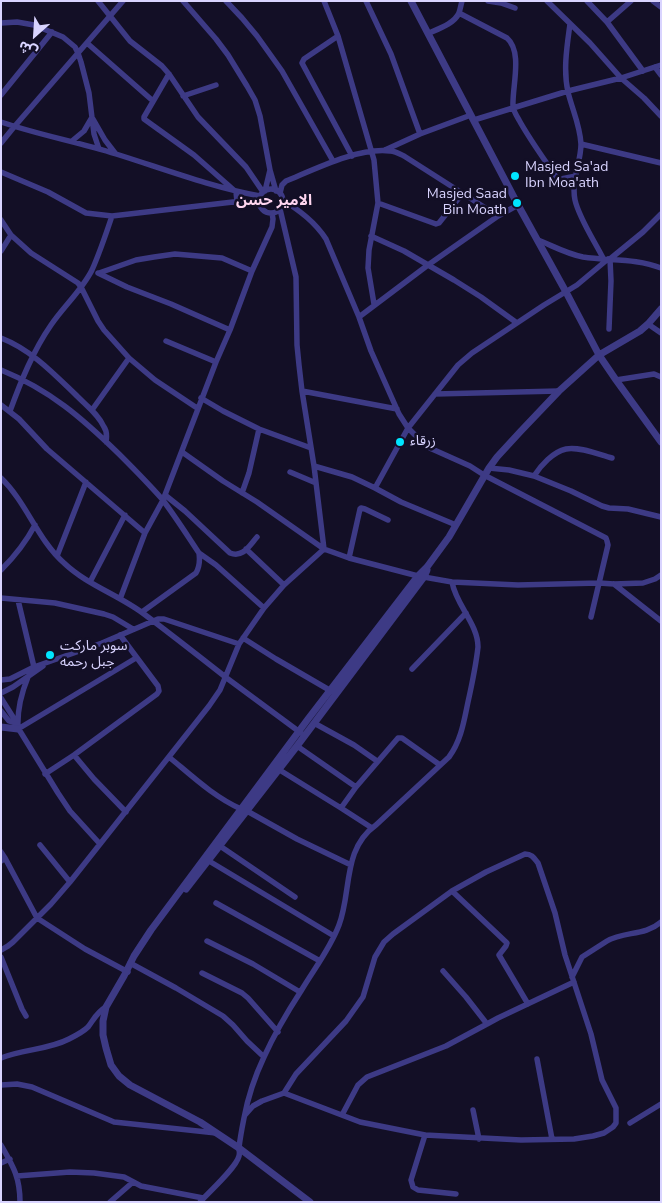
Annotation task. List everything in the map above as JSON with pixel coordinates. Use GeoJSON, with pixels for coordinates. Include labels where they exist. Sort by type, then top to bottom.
{"type":"FeatureCollection","features":[{"type":"Feature","properties":{"kind":"street"},"geometry":{"type":"LineString","coordinates":[[98,1],[130,41],[169,74],[198,117],[246,167],[263,193]]}},
{"type":"Feature","properties":{"kind":"street"},"geometry":{"type":"LineString","coordinates":[[1,143],[122,1]]}},
{"type":"Feature","properties":{"kind":"street"},"geometry":{"type":"LineString","coordinates":[[226,1],[247,24],[282,71],[333,161]]}},
{"type":"Feature","properties":{"kind":"street"},"geometry":{"type":"LineString","coordinates":[[324,1],[338,36],[372,150],[376,171],[378,203],[371,236],[368,268],[374,304]]}},
{"type":"Feature","properties":{"kind":"street"},"geometry":{"type":"LineString","coordinates":[[366,1],[391,54],[420,134]]}},
{"type":"Feature","properties":{"kind":"street"},"geometry":{"type":"LineString","coordinates":[[411,1],[599,355],[661,442]]}},
{"type":"Feature","properties":{"kind":"street"},"geometry":{"type":"LineString","coordinates":[[429,33],[456,19],[462,1]]}},
{"type":"Feature","properties":{"kind":"street"},"geometry":{"type":"LineString","coordinates":[[488,1],[514,8]]}},
{"type":"Feature","properties":{"kind":"street"},"geometry":{"type":"LineString","coordinates":[[547,1],[590,43],[621,78],[661,116]]}},
{"type":"Feature","properties":{"kind":"street"},"geometry":{"type":"LineString","coordinates":[[587,1],[607,22],[643,70]]}},
{"type":"Feature","properties":{"kind":"street"},"geometry":{"type":"LineString","coordinates":[[607,22],[631,1]]}},
{"type":"Feature","properties":{"kind":"street"},"geometry":{"type":"LineString","coordinates":[[654,1],[661,7]]}},
{"type":"Feature","properties":{"kind":"street"},"geometry":{"type":"LineString","coordinates":[[187,2],[228,55],[255,100],[263,129],[270,170],[278,192],[283,200],[312,222],[323,235],[396,409],[408,428],[425,445],[432,449],[470,466],[606,538],[608,545],[591,617]]}},
{"type":"Feature","properties":{"kind":"street"},"geometry":{"type":"LineString","coordinates":[[459,13],[507,38],[512,44],[515,54],[515,85],[512,108],[557,178],[576,176]]}},
{"type":"Feature","properties":{"kind":"street"},"geometry":{"type":"LineString","coordinates":[[1,23],[17,22],[42,28],[63,36],[74,47],[78,53],[89,93],[94,134],[99,149]]}},
{"type":"Feature","properties":{"kind":"street"},"geometry":{"type":"LineString","coordinates":[[570,24],[566,62],[568,91],[581,144],[574,190],[575,198],[607,259],[611,281],[609,329]]}},
{"type":"Feature","properties":{"kind":"street"},"geometry":{"type":"LineString","coordinates":[[1,95],[52,32]]}},
{"type":"Feature","properties":{"kind":"street"},"geometry":{"type":"LineString","coordinates":[[338,36],[304,59],[302,63],[352,156]]}},
{"type":"Feature","properties":{"kind":"street"},"geometry":{"type":"LineString","coordinates":[[87,43],[153,101]]}},
{"type":"Feature","properties":{"kind":"street"},"geometry":{"type":"LineString","coordinates":[[384,151],[397,143],[420,134],[568,91],[621,78],[643,70],[658,66],[661,75]]}},
{"type":"Feature","properties":{"kind":"street"},"geometry":{"type":"LineString","coordinates":[[169,74],[144,117],[145,120],[194,155],[236,192],[238,202]]}},
{"type":"Feature","properties":{"kind":"street"},"geometry":{"type":"LineString","coordinates":[[183,96],[216,85]]}},
{"type":"Feature","properties":{"kind":"street"},"geometry":{"type":"LineString","coordinates":[[72,141],[84,131],[92,117]]}},
{"type":"Feature","properties":{"kind":"street"},"geometry":{"type":"LineString","coordinates":[[92,117],[115,154]]}},
{"type":"Feature","properties":{"kind":"street"},"geometry":{"type":"LineString","coordinates":[[1,122],[99,149],[236,192],[263,193],[273,190],[278,192]]}},
{"type":"Feature","properties":{"kind":"street"},"geometry":{"type":"LineString","coordinates":[[581,144],[661,163]]}},
{"type":"Feature","properties":{"kind":"street"},"geometry":{"type":"LineString","coordinates":[[278,192],[286,181],[333,161],[372,150],[391,151],[404,156],[498,216]]}},
{"type":"Feature","properties":{"kind":"street"},"geometry":{"type":"LineString","coordinates":[[270,170],[259,203],[260,207],[265,212],[272,214],[280,209],[283,200]]}},
{"type":"Feature","properties":{"kind":"street"},"geometry":{"type":"LineString","coordinates":[[1,172],[37,187],[86,213],[112,216],[238,202],[259,203]]}},
{"type":"Feature","properties":{"kind":"street"},"geometry":{"type":"LineString","coordinates":[[378,203],[436,224],[462,194]]}},
{"type":"Feature","properties":{"kind":"street"},"geometry":{"type":"LineString","coordinates":[[359,317],[428,265],[498,216],[518,205]]}},
{"type":"Feature","properties":{"kind":"street"},"geometry":{"type":"LineString","coordinates":[[280,209],[296,277],[297,345],[324,549]]}},
{"type":"Feature","properties":{"kind":"street"},"geometry":{"type":"LineString","coordinates":[[120,599],[145,533],[164,498],[252,271],[272,227],[272,214]]}},
{"type":"Feature","properties":{"kind":"street"},"geometry":{"type":"LineString","coordinates":[[375,488],[408,428],[458,365],[516,323],[577,285],[607,259],[644,232],[661,214]]}},
{"type":"Feature","properties":{"kind":"street"},"geometry":{"type":"LineString","coordinates":[[10,411],[22,378],[44,335],[81,287],[91,270],[112,216]]}},
{"type":"Feature","properties":{"kind":"street"},"geometry":{"type":"LineString","coordinates":[[1,220],[11,235],[30,253],[74,280],[81,287],[104,330],[129,358],[154,380],[198,408]]}},
{"type":"Feature","properties":{"kind":"street"},"geometry":{"type":"LineString","coordinates":[[1,251],[11,235]]}},
{"type":"Feature","properties":{"kind":"street"},"geometry":{"type":"LineString","coordinates":[[371,236],[404,251],[428,265],[481,297],[516,323]]}},
{"type":"Feature","properties":{"kind":"street"},"geometry":{"type":"LineString","coordinates":[[538,240],[577,256],[635,261],[661,268]]}},
{"type":"Feature","properties":{"kind":"street"},"geometry":{"type":"LineString","coordinates":[[99,273],[136,260],[175,254],[222,258],[252,271]]}},
{"type":"Feature","properties":{"kind":"street"},"geometry":{"type":"LineString","coordinates":[[91,270],[230,330]]}},
{"type":"Feature","properties":{"kind":"street"},"geometry":{"type":"LineString","coordinates":[[207,859],[220,846],[244,810],[297,746],[302,734],[314,722],[421,577],[456,525],[484,475],[497,457],[559,391],[599,355],[640,331],[661,309]]}},
{"type":"Feature","properties":{"kind":"street"},"geometry":{"type":"LineString","coordinates":[[648,324],[661,333]]}},
{"type":"Feature","properties":{"kind":"street"},"geometry":{"type":"LineString","coordinates":[[1,338],[33,356],[92,410],[105,427],[106,442]]}},
{"type":"Feature","properties":{"kind":"street"},"geometry":{"type":"LineString","coordinates":[[166,341],[216,362]]}},
{"type":"Feature","properties":{"kind":"street"},"geometry":{"type":"LineString","coordinates":[[92,410],[129,358]]}},
{"type":"Feature","properties":{"kind":"street"},"geometry":{"type":"LineString","coordinates":[[1,370],[22,378],[63,403],[164,498],[185,511],[230,553],[240,554],[257,537]]}},
{"type":"Feature","properties":{"kind":"street"},"geometry":{"type":"LineString","coordinates":[[616,380],[654,374],[661,376]]}},
{"type":"Feature","properties":{"kind":"street"},"geometry":{"type":"LineString","coordinates":[[302,391],[396,409]]}},
{"type":"Feature","properties":{"kind":"street"},"geometry":{"type":"LineString","coordinates":[[435,394],[559,391]]}},
{"type":"Feature","properties":{"kind":"street"},"geometry":{"type":"LineString","coordinates":[[202,398],[259,429],[311,448]]}},
{"type":"Feature","properties":{"kind":"street"},"geometry":{"type":"LineString","coordinates":[[1,405],[10,411],[48,449],[145,533]]}},
{"type":"Feature","properties":{"kind":"street"},"geometry":{"type":"LineString","coordinates":[[242,493],[259,429]]}},
{"type":"Feature","properties":{"kind":"street"},"geometry":{"type":"LineString","coordinates":[[534,476],[541,466],[553,456],[566,449],[575,448],[612,458]]}},
{"type":"Feature","properties":{"kind":"street"},"geometry":{"type":"LineString","coordinates":[[182,452],[324,549],[421,577],[452,582],[518,585],[614,584],[643,583],[655,579],[661,574]]}},
{"type":"Feature","properties":{"kind":"street"},"geometry":{"type":"LineString","coordinates":[[314,466],[352,477],[401,502],[456,525]]}},
{"type":"Feature","properties":{"kind":"street"},"geometry":{"type":"LineString","coordinates":[[489,468],[510,470],[534,476],[602,506],[614,509],[628,509],[661,517]]}},
{"type":"Feature","properties":{"kind":"street"},"geometry":{"type":"LineString","coordinates":[[290,472],[316,483]]}},
{"type":"Feature","properties":{"kind":"street"},"geometry":{"type":"LineString","coordinates":[[1,478],[13,491],[47,543],[64,563],[90,582],[142,612],[302,734]]}},
{"type":"Feature","properties":{"kind":"street"},"geometry":{"type":"LineString","coordinates":[[57,556],[86,482]]}},
{"type":"Feature","properties":{"kind":"street"},"geometry":{"type":"LineString","coordinates":[[164,498],[199,553],[216,565],[264,608]]}},
{"type":"Feature","properties":{"kind":"street"},"geometry":{"type":"LineString","coordinates":[[350,558],[361,508],[388,520]]}},
{"type":"Feature","properties":{"kind":"street"},"geometry":{"type":"LineString","coordinates":[[90,582],[125,515]]}},
{"type":"Feature","properties":{"kind":"street"},"geometry":{"type":"LineString","coordinates":[[2,567],[24,544],[35,525]]}},
{"type":"Feature","properties":{"kind":"street"},"geometry":{"type":"LineString","coordinates":[[246,549],[284,585]]}},
{"type":"Feature","properties":{"kind":"street"},"geometry":{"type":"LineString","coordinates":[[1,950],[14,942],[52,904],[70,882],[210,706],[220,690],[239,644],[264,608],[284,585],[324,549]]}},
{"type":"Feature","properties":{"kind":"street"},"geometry":{"type":"LineString","coordinates":[[142,612],[196,573],[200,563],[199,553]]}},
{"type":"Feature","properties":{"kind":"street"},"geometry":{"type":"LineString","coordinates":[[310,1202],[239,1148],[193,1117],[130,1085],[119,1076],[112,1065],[104,1039],[103,1021],[106,1007],[151,930],[302,734],[331,691],[421,577]]}},
{"type":"Feature","properties":{"kind":"street"},"geometry":{"type":"LineString","coordinates":[[18,1176],[94,1172],[124,1177],[141,1186],[202,1200],[236,1162],[245,1115],[255,1079],[264,1057],[334,936],[342,916],[351,865],[357,846],[372,828],[454,750],[461,734],[478,653],[478,640],[454,592],[452,582]]}},
{"type":"Feature","properties":{"kind":"street"},"geometry":{"type":"LineString","coordinates":[[614,584],[661,621]]}},
{"type":"Feature","properties":{"kind":"street"},"geometry":{"type":"LineString","coordinates":[[1,598],[55,603],[104,614],[133,629]]}},
{"type":"Feature","properties":{"kind":"street"},"geometry":{"type":"LineString","coordinates":[[18,600],[34,667]]}},
{"type":"Feature","properties":{"kind":"street"},"geometry":{"type":"LineString","coordinates":[[412,669],[466,613]]}},
{"type":"Feature","properties":{"kind":"street"},"geometry":{"type":"LineString","coordinates":[[1,680],[120,636],[153,620],[164,619],[239,644]]}},
{"type":"Feature","properties":{"kind":"street"},"geometry":{"type":"LineString","coordinates":[[45,774],[157,694],[158,686],[120,636]]}},
{"type":"Feature","properties":{"kind":"street"},"geometry":{"type":"LineString","coordinates":[[243,638],[331,691]]}},
{"type":"Feature","properties":{"kind":"street"},"geometry":{"type":"LineString","coordinates":[[1,727],[16,726],[136,658]]}},
{"type":"Feature","properties":{"kind":"street"},"geometry":{"type":"LineString","coordinates":[[1,694],[47,663]]}},
{"type":"Feature","properties":{"kind":"street"},"geometry":{"type":"LineString","coordinates":[[16,726],[20,702],[28,677]]}},
{"type":"Feature","properties":{"kind":"street"},"geometry":{"type":"LineString","coordinates":[[1,698],[45,774],[70,811],[100,844]]}},
{"type":"Feature","properties":{"kind":"street"},"geometry":{"type":"LineString","coordinates":[[1,711],[16,726]]}},
{"type":"Feature","properties":{"kind":"street"},"geometry":{"type":"LineString","coordinates":[[314,722],[377,761]]}},
{"type":"Feature","properties":{"kind":"street"},"geometry":{"type":"LineString","coordinates":[[341,808],[377,761],[398,738],[440,765]]}},
{"type":"Feature","properties":{"kind":"street"},"geometry":{"type":"LineString","coordinates":[[297,746],[356,787]]}},
{"type":"Feature","properties":{"kind":"street"},"geometry":{"type":"LineString","coordinates":[[74,755],[94,780],[126,812]]}},
{"type":"Feature","properties":{"kind":"street"},"geometry":{"type":"LineString","coordinates":[[169,757],[219,797],[302,842],[351,865]]}},
{"type":"Feature","properties":{"kind":"street"},"geometry":{"type":"LineString","coordinates":[[278,769],[372,828]]}},
{"type":"Feature","properties":{"kind":"street"},"geometry":{"type":"LineString","coordinates":[[40,846],[70,882]]}},
{"type":"Feature","properties":{"kind":"street"},"geometry":{"type":"LineString","coordinates":[[220,846],[295,897]]}},
{"type":"Feature","properties":{"kind":"street"},"geometry":{"type":"LineString","coordinates":[[1,852],[3,859],[37,918],[126,973]]}},
{"type":"Feature","properties":{"kind":"street"},"geometry":{"type":"LineString","coordinates":[[245,1115],[253,1106],[284,1093],[296,1074],[346,1021],[364,997],[375,957],[384,942],[452,891],[522,855],[531,855],[538,863],[546,886],[573,980],[591,1034],[602,1080],[616,1108],[616,1123],[613,1127],[604,1133],[574,1139],[521,1140],[426,1136],[375,1126],[342,1116],[284,1093]]}},
{"type":"Feature","properties":{"kind":"street"},"geometry":{"type":"LineString","coordinates":[[207,859],[334,936]]}},
{"type":"Feature","properties":{"kind":"street"},"geometry":{"type":"LineString","coordinates":[[452,891],[507,943],[499,955],[528,1004]]}},
{"type":"Feature","properties":{"kind":"street"},"geometry":{"type":"LineString","coordinates":[[216,903],[320,961]]}},
{"type":"Feature","properties":{"kind":"street"},"geometry":{"type":"LineString","coordinates":[[342,1116],[358,1085],[367,1077],[446,1046],[528,1004],[573,980],[582,957],[607,940],[654,928],[661,922]]}},
{"type":"Feature","properties":{"kind":"street"},"geometry":{"type":"LineString","coordinates":[[207,942],[253,964],[300,992]]}},
{"type":"Feature","properties":{"kind":"street"},"geometry":{"type":"LineString","coordinates":[[1,957],[26,1016]]}},
{"type":"Feature","properties":{"kind":"street"},"geometry":{"type":"LineString","coordinates":[[131,964],[223,1016],[264,1057]]}},
{"type":"Feature","properties":{"kind":"street"},"geometry":{"type":"LineString","coordinates":[[443,971],[487,1024]]}},
{"type":"Feature","properties":{"kind":"street"},"geometry":{"type":"LineString","coordinates":[[202,973],[242,993],[278,1032]]}},
{"type":"Feature","properties":{"kind":"street"},"geometry":{"type":"LineString","coordinates":[[1,1058],[12,1053],[52,1045],[66,1040],[86,1029],[98,1013],[106,1007]]}},
{"type":"Feature","properties":{"kind":"street"},"geometry":{"type":"LineString","coordinates":[[537,1059],[552,1139]]}},
{"type":"Feature","properties":{"kind":"street"},"geometry":{"type":"LineString","coordinates":[[1,1085],[17,1084],[32,1087],[114,1122],[217,1133]]}},
{"type":"Feature","properties":{"kind":"street"},"geometry":{"type":"LineString","coordinates":[[630,1123],[661,1104]]}},
{"type":"Feature","properties":{"kind":"street"},"geometry":{"type":"LineString","coordinates":[[473,1110],[479,1139]]}},
{"type":"Feature","properties":{"kind":"street"},"geometry":{"type":"LineString","coordinates":[[426,1136],[411,1180],[413,1187],[418,1190],[456,1194]]}},
{"type":"Feature","properties":{"kind":"street"},"geometry":{"type":"LineString","coordinates":[[1,1145],[18,1176],[20,1202]]}},
{"type":"Feature","properties":{"kind":"street"},"geometry":{"type":"LineString","coordinates":[[1,1163],[10,1159]]}},
{"type":"Feature","properties":{"kind":"street"},"geometry":{"type":"LineString","coordinates":[[110,1202],[133,1182]]}},
{"type":"Feature","properties":{"kind":"place","name":"Masjed Sa'ad Ibn Moa'ath"},"geometry":{"type":"Point","coordinates":[515,176]}},
{"type":"Feature","properties":{"kind":"place","name":"Masjed Saad Bin Moath"},"geometry":{"type":"Point","coordinates":[517,203]}},
{"type":"Feature","properties":{"kind":"place","name":"زرقاء"},"geometry":{"type":"Point","coordinates":[400,442]}},
{"type":"Feature","properties":{"kind":"place","name":"سوبر ماركت جبل رحمه"},"geometry":{"type":"Point","coordinates":[50,655]}},
{"type":"Feature","properties":{"kind":"district","name":"الامير حسن"},"geometry":{"type":"Point","coordinates":[274,201]}}]}
